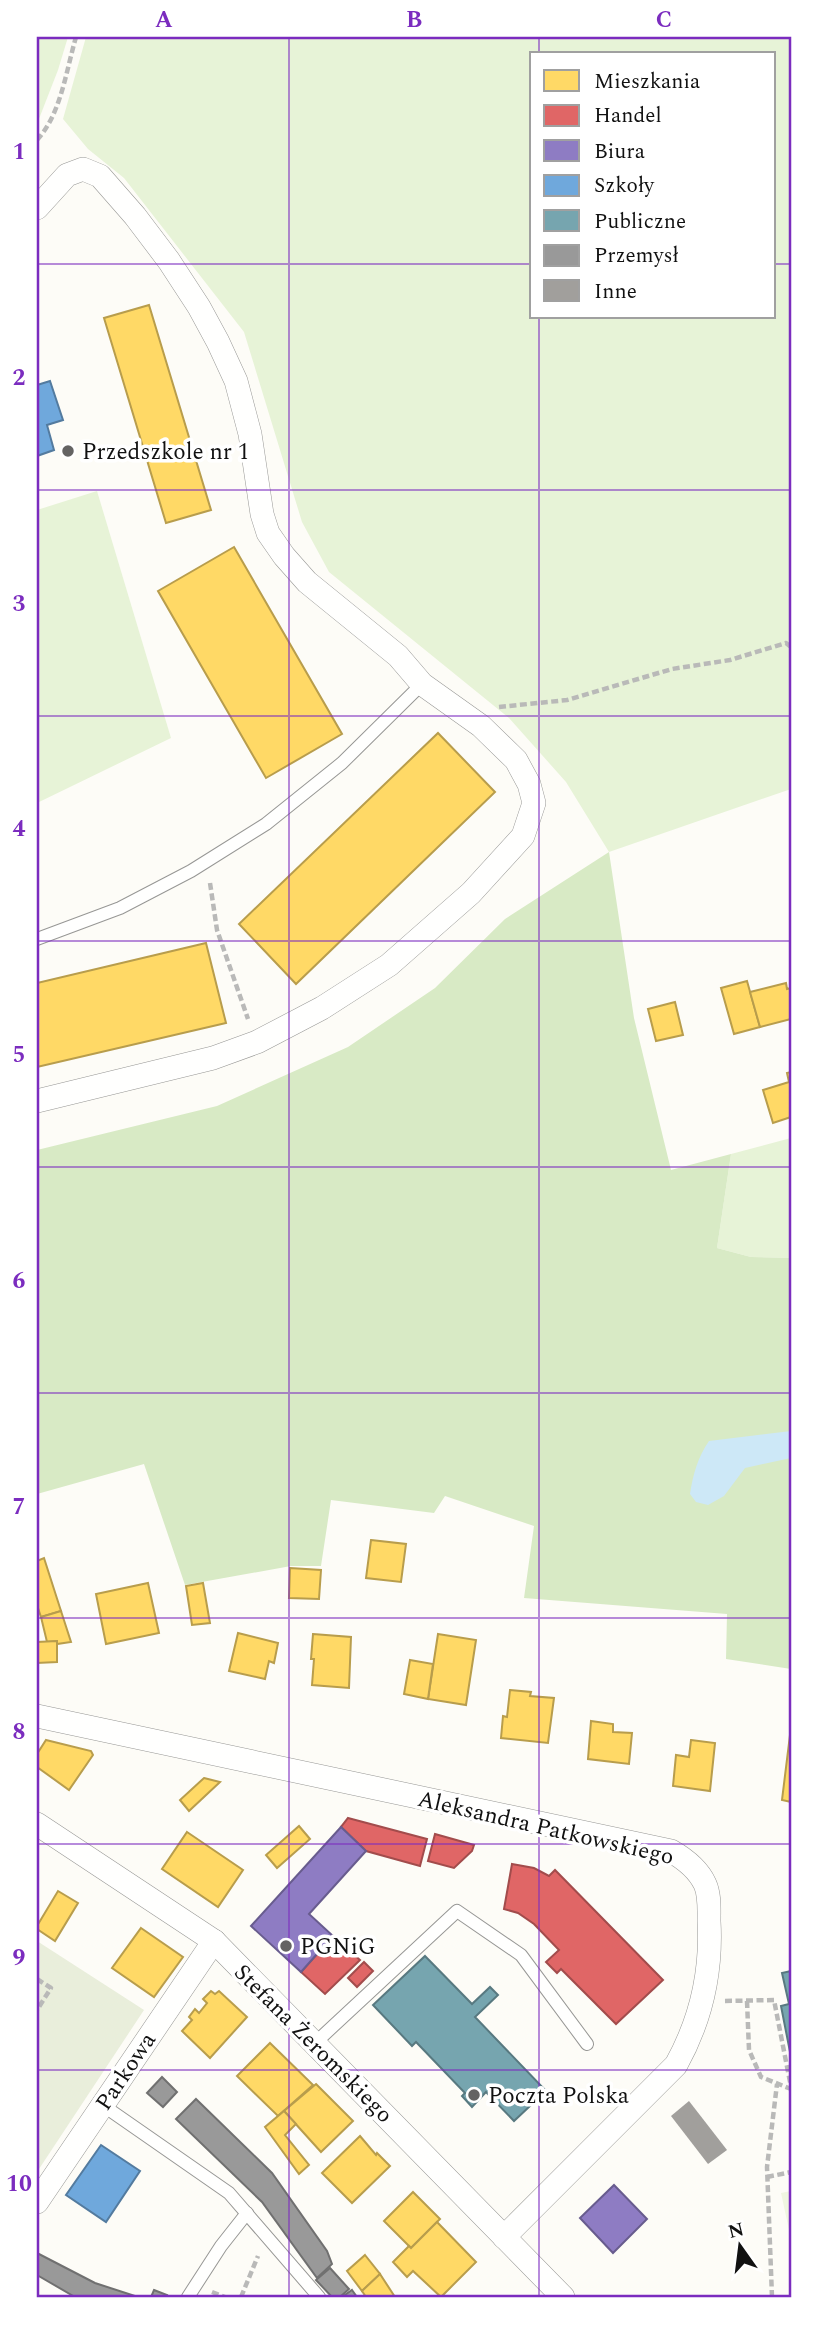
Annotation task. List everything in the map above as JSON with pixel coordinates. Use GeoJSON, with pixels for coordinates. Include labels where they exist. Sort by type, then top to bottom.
{"type":"FeatureCollection","features":[{"type":"Feature","properties":{"kind":"street"},"geometry":{"type":"LineString","coordinates":[[37,208],[67,175],[83,169],[100,176],[135,216],[199,307],[236,382],[250,434],[262,514],[268,533],[307,582],[398,656],[422,684],[481,726],[516,760],[530,784],[534,803],[523,836],[471,893],[388,965],[322,1008],[257,1042],[213,1058],[37,1101]]}},
{"type":"Feature","properties":{"kind":"street","name":"Aleksandra Patkowskiego"},"geometry":{"type":"LineString","coordinates":[[37,1716],[671,1851],[690,1864],[704,1881],[708,1893],[710,1932],[708,1977],[691,2039],[676,2065],[504,2237]]}},
{"type":"Feature","properties":{"kind":"street","name":"Stefana Żeromskiego"},"geometry":{"type":"LineString","coordinates":[[37,1824],[214,1941],[562,2297]]}},
{"type":"Feature","properties":{"kind":"street","name":"Parkowa"},"geometry":{"type":"LineString","coordinates":[[37,2202],[214,1941]]}},
{"type":"Feature","properties":{"kind":"lane"},"geometry":{"type":"LineString","coordinates":[[37,939],[120,908],[191,871],[266,824],[342,763],[422,684]]}},
{"type":"Feature","properties":{"kind":"lane"},"geometry":{"type":"LineString","coordinates":[[315,2043],[457,1911],[521,1955],[587,2044]]}},
{"type":"Feature","properties":{"kind":"lane"},"geometry":{"type":"LineString","coordinates":[[101,2104],[229,2193],[319,2297]]}},
{"type":"Feature","properties":{"kind":"lane"},"geometry":{"type":"LineString","coordinates":[[188,2297],[221,2246],[247,2213]]}},
{"type":"Feature","properties":{"kind":"path"},"geometry":{"type":"LineString","coordinates":[[37,140],[55,111],[76,37]]}},
{"type":"Feature","properties":{"kind":"path"},"geometry":{"type":"LineString","coordinates":[[460,710],[567,700],[672,669],[730,660],[786,643],[791,647]]}},
{"type":"Feature","properties":{"kind":"path"},"geometry":{"type":"LineString","coordinates":[[207,861],[217,930],[257,1042]]}},
{"type":"Feature","properties":{"kind":"path"},"geometry":{"type":"LineString","coordinates":[[37,1979],[51,1988],[37,2010]]}},
{"type":"Feature","properties":{"kind":"path"},"geometry":{"type":"LineString","coordinates":[[703,2002],[774,2000],[791,2088],[761,2077],[749,2050],[747,2001]]}},
{"type":"Feature","properties":{"kind":"path"},"geometry":{"type":"LineString","coordinates":[[772,2297],[767,2177],[777,2084]]}},
{"type":"Feature","properties":{"kind":"path"},"geometry":{"type":"LineString","coordinates":[[767,2177],[791,2172]]}},
{"type":"Feature","properties":{"kind":"path"},"geometry":{"type":"LineString","coordinates":[[241,2297],[258,2255],[274,2244]]}},
{"type":"Feature","properties":{"kind":"green space"},"geometry":{"type":"Polygon","coordinates":[[[37,37],[68,37],[37,124],[37,37]]]}},
{"type":"Feature","properties":{"kind":"green space"},"geometry":{"type":"Polygon","coordinates":[[[86,37],[791,37],[791,789],[609,852],[566,782],[509,718],[329,572],[302,522],[244,332],[124,178],[88,149],[63,119],[86,37]]]}},
{"type":"Feature","properties":{"kind":"green space","name":"Przedszkole nr 1"},"geometry":{"type":"Polygon","coordinates":[[[97,491],[171,738],[37,803],[37,510],[97,491]]]}},
{"type":"Feature","properties":{"kind":"green space"},"geometry":{"type":"Polygon","coordinates":[[[609,852],[634,1018],[671,1170],[731,1154],[717,1248],[751,1257],[791,1258],[791,1669],[726,1659],[727,1614],[524,1598],[534,1526],[445,1496],[434,1513],[331,1500],[321,1566],[291,1566],[185,1585],[144,1464],[37,1494],[37,1150],[217,1106],[348,1047],[435,988],[505,919],[609,852]]]}},
{"type":"Feature","properties":{"kind":"green space"},"geometry":{"type":"Polygon","coordinates":[[[791,1138],[791,1258],[751,1257],[717,1248],[731,1154],[791,1138]]]}},
{"type":"Feature","properties":{"kind":"green space"},"geometry":{"type":"Polygon","coordinates":[[[37,1941],[144,2010],[37,2172],[37,1941]]]}},
{"type":"Feature","properties":{"kind":"green space"},"geometry":{"type":"Polygon","coordinates":[[[791,2191],[791,2239],[781,2193],[791,2191]]]}},
{"type":"Feature","properties":{"kind":"water"},"geometry":{"type":"Polygon","coordinates":[[[791,1431],[791,1458],[745,1468],[724,1496],[708,1505],[696,1502],[690,1494],[696,1466],[709,1441],[791,1431]]]}},
{"type":"Feature","properties":{"kind":"building: Mieszkania"},"geometry":{"type":"Polygon","coordinates":[[[149,305],[211,510],[166,523],[104,318],[149,305]]]}},
{"type":"Feature","properties":{"kind":"building: Mieszkania"},"geometry":{"type":"Polygon","coordinates":[[[234,547],[342,734],[266,778],[158,591],[234,547]]]}},
{"type":"Feature","properties":{"kind":"building: Mieszkania"},"geometry":{"type":"Polygon","coordinates":[[[438,733],[495,792],[296,984],[239,924],[438,733]]]}},
{"type":"Feature","properties":{"kind":"building: Mieszkania"},"geometry":{"type":"Polygon","coordinates":[[[206,943],[226,1023],[37,1067],[37,983],[206,943]]]}},
{"type":"Feature","properties":{"kind":"building: Mieszkania"},"geometry":{"type":"Polygon","coordinates":[[[747,981],[760,1027],[734,1034],[721,988],[747,981]]]}},
{"type":"Feature","properties":{"kind":"building: Mieszkania"},"geometry":{"type":"Polygon","coordinates":[[[786,983],[787,989],[791,988],[791,1019],[760,1027],[750,992],[786,983]]]}},
{"type":"Feature","properties":{"kind":"building: Mieszkania"},"geometry":{"type":"Polygon","coordinates":[[[675,1002],[683,1035],[656,1041],[648,1009],[675,1002]]]}},
{"type":"Feature","properties":{"kind":"building: Mieszkania"},"geometry":{"type":"Polygon","coordinates":[[[791,1072],[791,1117],[773,1123],[763,1090],[789,1082],[787,1073],[791,1072]]]}},
{"type":"Feature","properties":{"kind":"building: Mieszkania"},"geometry":{"type":"Polygon","coordinates":[[[371,1540],[406,1544],[401,1582],[366,1578],[371,1540]]]}},
{"type":"Feature","properties":{"kind":"building: Mieszkania"},"geometry":{"type":"Polygon","coordinates":[[[44,1558],[61,1611],[41,1617],[37,1605],[37,1561],[44,1558]]]}},
{"type":"Feature","properties":{"kind":"building: Mieszkania"},"geometry":{"type":"Polygon","coordinates":[[[290,1568],[321,1570],[319,1599],[289,1598],[290,1568]]]}},
{"type":"Feature","properties":{"kind":"building: Mieszkania"},"geometry":{"type":"Polygon","coordinates":[[[148,1583],[159,1633],[106,1644],[96,1594],[148,1583]]]}},
{"type":"Feature","properties":{"kind":"building: Mieszkania"},"geometry":{"type":"Polygon","coordinates":[[[203,1583],[210,1623],[192,1625],[186,1586],[203,1583]]]}},
{"type":"Feature","properties":{"kind":"building: Mieszkania"},"geometry":{"type":"Polygon","coordinates":[[[61,1611],[71,1642],[47,1642],[41,1617],[61,1611]]]}},
{"type":"Feature","properties":{"kind":"building: Mieszkania"},"geometry":{"type":"Polygon","coordinates":[[[238,1633],[278,1643],[274,1663],[269,1661],[265,1679],[229,1671],[238,1633]]]}},
{"type":"Feature","properties":{"kind":"building: Mieszkania"},"geometry":{"type":"Polygon","coordinates":[[[313,1634],[351,1637],[349,1688],[312,1685],[313,1634]]]}},
{"type":"Feature","properties":{"kind":"building: Mieszkania"},"geometry":{"type":"Polygon","coordinates":[[[438,1634],[476,1640],[466,1705],[428,1699],[438,1634]]]}},
{"type":"Feature","properties":{"kind":"building: Mieszkania"},"geometry":{"type":"Polygon","coordinates":[[[57,1641],[57,1662],[37,1663],[37,1642],[57,1641]]]}},
{"type":"Feature","properties":{"kind":"building: Mieszkania"},"geometry":{"type":"Polygon","coordinates":[[[410,1660],[433,1664],[428,1699],[404,1694],[410,1660]]]}},
{"type":"Feature","properties":{"kind":"building: Mieszkania"},"geometry":{"type":"Polygon","coordinates":[[[510,1690],[531,1692],[530,1696],[554,1698],[548,1743],[501,1738],[510,1690]]]}},
{"type":"Feature","properties":{"kind":"building: Mieszkania"},"geometry":{"type":"Polygon","coordinates":[[[591,1721],[613,1724],[613,1732],[632,1733],[629,1764],[588,1759],[591,1721]]]}},
{"type":"Feature","properties":{"kind":"building: Mieszkania"},"geometry":{"type":"Polygon","coordinates":[[[791,1735],[791,1802],[782,1800],[791,1735]]]}},
{"type":"Feature","properties":{"kind":"building: Mieszkania"},"geometry":{"type":"Polygon","coordinates":[[[46,1740],[91,1751],[93,1755],[69,1790],[37,1767],[37,1754],[46,1740]]]}},
{"type":"Feature","properties":{"kind":"building: Mieszkania"},"geometry":{"type":"Polygon","coordinates":[[[691,1740],[715,1743],[710,1791],[673,1786],[676,1755],[689,1757],[691,1740]]]}},
{"type":"Feature","properties":{"kind":"building: Mieszkania"},"geometry":{"type":"Polygon","coordinates":[[[204,1778],[220,1782],[189,1811],[180,1800],[204,1778]]]}},
{"type":"Feature","properties":{"kind":"building: Mieszkania"},"geometry":{"type":"Polygon","coordinates":[[[299,1826],[310,1839],[277,1868],[266,1855],[299,1826]]]}},
{"type":"Feature","properties":{"kind":"building: Mieszkania"},"geometry":{"type":"Polygon","coordinates":[[[187,1832],[243,1870],[218,1907],[162,1869],[187,1832]]]}},
{"type":"Feature","properties":{"kind":"building: Mieszkania"},"geometry":{"type":"Polygon","coordinates":[[[58,1891],[78,1903],[55,1941],[37,1929],[37,1926],[58,1891]]]}},
{"type":"Feature","properties":{"kind":"building: Mieszkania"},"geometry":{"type":"Polygon","coordinates":[[[141,1928],[183,1957],[154,1997],[112,1968],[141,1928]]]}},
{"type":"Feature","properties":{"kind":"building: Mieszkania"},"geometry":{"type":"Polygon","coordinates":[[[211,1991],[215,1994],[219,1991],[247,2017],[210,2058],[182,2031],[192,2020],[189,2017],[195,2009],[199,2013],[207,2003],[203,1999],[211,1991]]]}},
{"type":"Feature","properties":{"kind":"building: Mieszkania"},"geometry":{"type":"Polygon","coordinates":[[[270,2043],[313,2085],[278,2116],[237,2076],[270,2043]]]}},
{"type":"Feature","properties":{"kind":"building: Mieszkania"},"geometry":{"type":"Polygon","coordinates":[[[316,2084],[353,2121],[321,2152],[284,2111],[316,2084]]]}},
{"type":"Feature","properties":{"kind":"building: Mieszkania"},"geometry":{"type":"Polygon","coordinates":[[[284,2111],[296,2124],[285,2135],[309,2165],[299,2174],[265,2127],[284,2111]]]}},
{"type":"Feature","properties":{"kind":"building: Mieszkania"},"geometry":{"type":"Polygon","coordinates":[[[360,2136],[376,2155],[377,2153],[390,2166],[352,2203],[322,2173],[360,2136]]]}},
{"type":"Feature","properties":{"kind":"building: Mieszkania"},"geometry":{"type":"Polygon","coordinates":[[[413,2192],[440,2219],[411,2248],[384,2221],[413,2192]]]}},
{"type":"Feature","properties":{"kind":"building: Mieszkania"},"geometry":{"type":"Polygon","coordinates":[[[437,2222],[476,2262],[441,2297],[413,2271],[407,2277],[393,2262],[437,2222]]]}},
{"type":"Feature","properties":{"kind":"building: Mieszkania"},"geometry":{"type":"Polygon","coordinates":[[[365,2255],[380,2274],[362,2291],[347,2271],[365,2255]]]}},
{"type":"Feature","properties":{"kind":"building: Mieszkania"},"geometry":{"type":"Polygon","coordinates":[[[380,2274],[395,2297],[366,2297],[362,2291],[380,2274]]]}},
{"type":"Feature","properties":{"kind":"building: Handel"},"geometry":{"type":"Polygon","coordinates":[[[348,1818],[427,1839],[420,1866],[366,1851],[341,1827],[348,1818]]]}},
{"type":"Feature","properties":{"kind":"building: Handel"},"geometry":{"type":"Polygon","coordinates":[[[435,1834],[474,1845],[472,1851],[454,1868],[428,1861],[435,1834]]]}},
{"type":"Feature","properties":{"kind":"building: Handel"},"geometry":{"type":"Polygon","coordinates":[[[512,1864],[534,1868],[549,1876],[555,1870],[663,1980],[616,2024],[561,1969],[557,1973],[546,1962],[559,1950],[534,1924],[518,1913],[504,1909],[512,1864]]]}},
{"type":"Feature","properties":{"kind":"building: Handel"},"geometry":{"type":"Polygon","coordinates":[[[333,1936],[360,1960],[325,1994],[301,1972],[333,1936]]]}},
{"type":"Feature","properties":{"kind":"building: Handel"},"geometry":{"type":"Polygon","coordinates":[[[364,1962],[373,1971],[357,1987],[348,1978],[364,1962]]]}},
{"type":"Feature","properties":{"kind":"building: Biura"},"geometry":{"type":"Polygon","coordinates":[[[341,1827],[366,1851],[309,1914],[333,1936],[301,1972],[251,1926],[341,1827]]]}},
{"type":"Feature","properties":{"kind":"building: Biura"},"geometry":{"type":"Polygon","coordinates":[[[614,2185],[647,2219],[613,2253],[580,2218],[614,2185]]]}},
{"type":"Feature","properties":{"kind":"building: Szkoły"},"geometry":{"type":"Polygon","coordinates":[[[50,381],[63,420],[47,425],[54,450],[37,456],[37,385],[50,381]]]}},
{"type":"Feature","properties":{"kind":"building: Szkoły"},"geometry":{"type":"Polygon","coordinates":[[[101,2145],[140,2171],[106,2222],[66,2195],[101,2145]]]}},
{"type":"Feature","properties":{"kind":"building: Publiczne"},"geometry":{"type":"Polygon","coordinates":[[[425,1956],[472,2004],[490,1987],[498,1995],[475,2017],[546,2091],[514,2121],[486,2092],[472,2107],[462,2096],[465,2093],[416,2042],[412,2046],[373,2005],[425,1956]]]}},
{"type":"Feature","properties":{"kind":"building: Publiczne"},"geometry":{"type":"Polygon","coordinates":[[[791,1971],[791,2057],[781,2006],[789,2004],[782,1973],[791,1971]]]}},
{"type":"Feature","properties":{"kind":"building: Przemysł"},"geometry":{"type":"Polygon","coordinates":[[[162,2077],[177,2092],[163,2107],[147,2093],[162,2077]]]}},
{"type":"Feature","properties":{"kind":"building: Przemysł"},"geometry":{"type":"Polygon","coordinates":[[[196,2099],[272,2173],[327,2251],[332,2264],[317,2278],[262,2202],[176,2119],[196,2099]]]}},
{"type":"Feature","properties":{"kind":"building: Przemysł"},"geometry":{"type":"Polygon","coordinates":[[[37,2253],[95,2283],[138,2297],[75,2297],[37,2275],[37,2253]]]}},
{"type":"Feature","properties":{"kind":"building: Przemysł"},"geometry":{"type":"Polygon","coordinates":[[[330,2268],[349,2289],[340,2297],[332,2297],[316,2280],[330,2268]]]}},
{"type":"Feature","properties":{"kind":"building: Przemysł"},"geometry":{"type":"Polygon","coordinates":[[[154,2290],[167,2295],[151,2297],[154,2290]]]}},
{"type":"Feature","properties":{"kind":"building: Przemysł"},"geometry":{"type":"Polygon","coordinates":[[[352,2290],[357,2297],[342,2297],[352,2290]]]}},
{"type":"Feature","properties":{"kind":"building: Inne"},"geometry":{"type":"Polygon","coordinates":[[[689,2101],[727,2150],[708,2164],[671,2116],[689,2101]]]}},
{"type":"Feature","properties":{"kind":"place","name":"Przedszkole nr 1"},"geometry":{"type":"Point","coordinates":[68,451]}},
{"type":"Feature","properties":{"kind":"place","name":"PGNiG"},"geometry":{"type":"Point","coordinates":[286,1946]}},
{"type":"Feature","properties":{"kind":"place","name":"Poczta Polska"},"geometry":{"type":"Point","coordinates":[474,2095]}}]}
